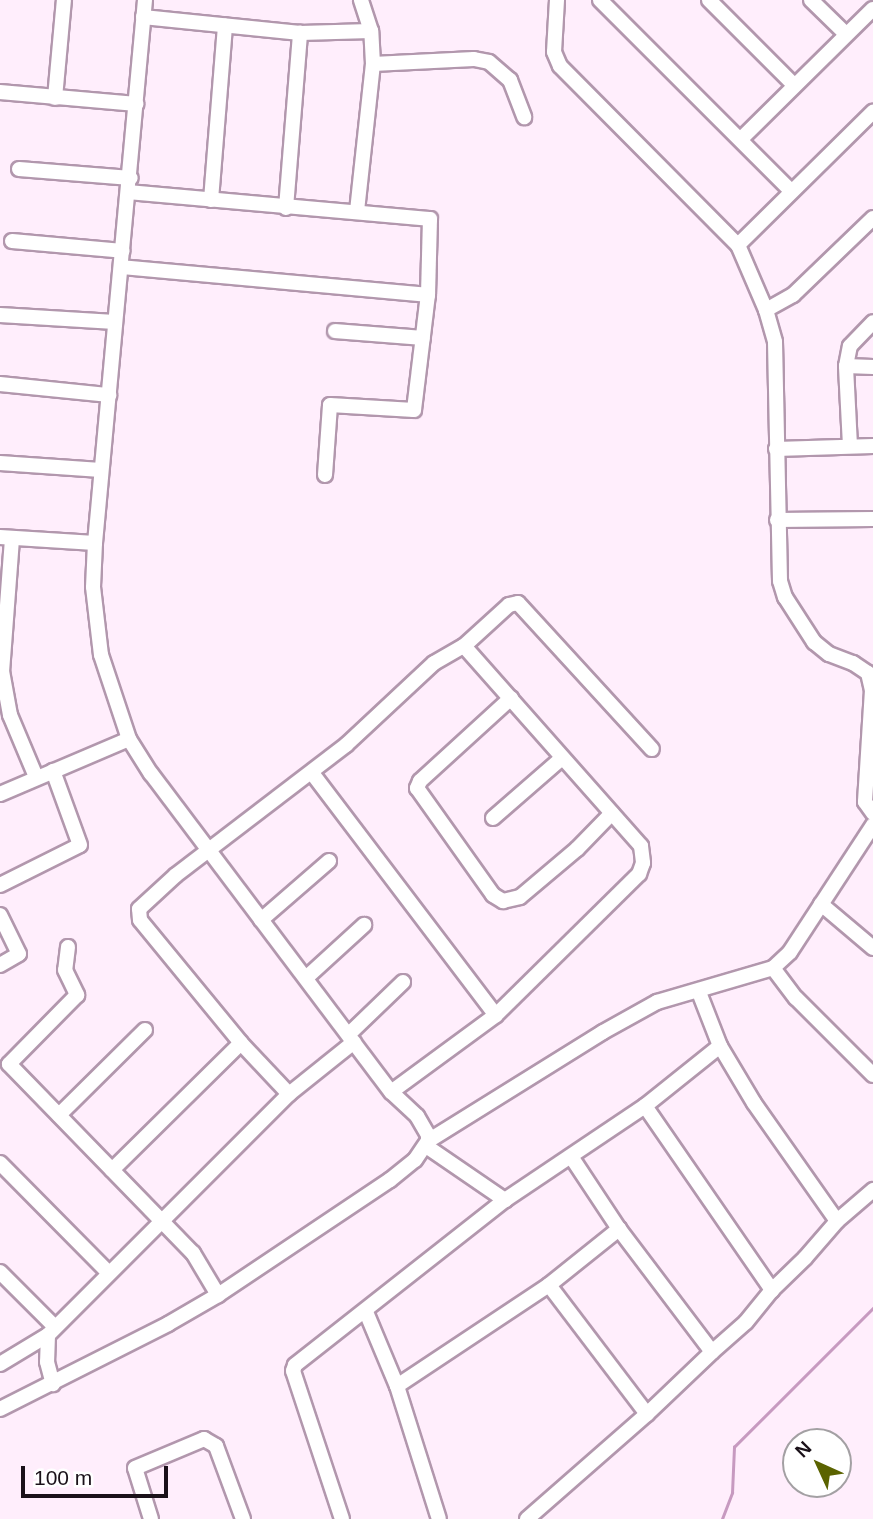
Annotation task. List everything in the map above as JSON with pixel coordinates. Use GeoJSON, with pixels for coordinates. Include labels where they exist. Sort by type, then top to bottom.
{"type":"FeatureCollection","features":[{"type":"Feature","properties":{"kind":"street"},"geometry":{"type":"LineString","coordinates":[[55,98],[64,0]]}},
{"type":"Feature","properties":{"kind":"street"},"geometry":{"type":"LineString","coordinates":[[145,0],[95,543],[95,623],[108,683],[129,739],[151,774],[391,1092],[417,1116],[428,1135],[427,1144]]}},
{"type":"Feature","properties":{"kind":"street"},"geometry":{"type":"LineString","coordinates":[[358,211],[373,64],[371,32],[361,0]]}},
{"type":"Feature","properties":{"kind":"street"},"geometry":{"type":"LineString","coordinates":[[557,0],[554,52],[560,66],[738,246],[766,310],[775,342],[780,581],[795,616],[814,642],[829,654],[853,663],[867,673],[872,690],[865,802],[873,813]]}},
{"type":"Feature","properties":{"kind":"street"},"geometry":{"type":"LineString","coordinates":[[600,0],[791,191]]}},
{"type":"Feature","properties":{"kind":"street"},"geometry":{"type":"LineString","coordinates":[[709,0],[794,85]]}},
{"type":"Feature","properties":{"kind":"street"},"geometry":{"type":"LineString","coordinates":[[811,0],[846,34]]}},
{"type":"Feature","properties":{"kind":"street"},"geometry":{"type":"LineString","coordinates":[[741,139],[872,7]]}},
{"type":"Feature","properties":{"kind":"street"},"geometry":{"type":"LineString","coordinates":[[143,16],[300,33],[371,32]]}},
{"type":"Feature","properties":{"kind":"street"},"geometry":{"type":"LineString","coordinates":[[211,200],[226,26]]}},
{"type":"Feature","properties":{"kind":"street"},"geometry":{"type":"LineString","coordinates":[[286,208],[300,33]]}},
{"type":"Feature","properties":{"kind":"street"},"geometry":{"type":"LineString","coordinates":[[373,64],[474,59],[489,62],[510,80],[524,117]]}},
{"type":"Feature","properties":{"kind":"street"},"geometry":{"type":"LineString","coordinates":[[0,92],[136,104]]}},
{"type":"Feature","properties":{"kind":"street"},"geometry":{"type":"LineString","coordinates":[[738,246],[873,112]]}},
{"type":"Feature","properties":{"kind":"street"},"geometry":{"type":"LineString","coordinates":[[19,169],[211,200],[430,219],[428,295],[414,410],[330,405],[325,475]]}},
{"type":"Feature","properties":{"kind":"street"},"geometry":{"type":"LineString","coordinates":[[766,310],[793,295],[873,218]]}},
{"type":"Feature","properties":{"kind":"street"},"geometry":{"type":"LineString","coordinates":[[12,240],[123,251]]}},
{"type":"Feature","properties":{"kind":"street"},"geometry":{"type":"LineString","coordinates":[[121,267],[428,295]]}},
{"type":"Feature","properties":{"kind":"street"},"geometry":{"type":"LineString","coordinates":[[0,315],[115,322]]}},
{"type":"Feature","properties":{"kind":"street"},"geometry":{"type":"LineString","coordinates":[[850,446],[846,366],[850,346],[873,322]]}},
{"type":"Feature","properties":{"kind":"street"},"geometry":{"type":"LineString","coordinates":[[335,331],[423,338]]}},
{"type":"Feature","properties":{"kind":"street"},"geometry":{"type":"LineString","coordinates":[[846,366],[873,368]]}},
{"type":"Feature","properties":{"kind":"street"},"geometry":{"type":"LineString","coordinates":[[0,384],[109,395]]}},
{"type":"Feature","properties":{"kind":"street"},"geometry":{"type":"LineString","coordinates":[[776,449],[873,446]]}},
{"type":"Feature","properties":{"kind":"street"},"geometry":{"type":"LineString","coordinates":[[0,463],[101,470]]}},
{"type":"Feature","properties":{"kind":"street"},"geometry":{"type":"LineString","coordinates":[[777,520],[873,519]]}},
{"type":"Feature","properties":{"kind":"street"},"geometry":{"type":"LineString","coordinates":[[36,778],[10,715],[2,671],[6,538],[95,543]]}},
{"type":"Feature","properties":{"kind":"street"},"geometry":{"type":"LineString","coordinates":[[289,1094],[241,1043],[140,920],[138,913],[143,904],[208,850],[312,773],[434,663],[464,646],[509,605],[518,603],[652,749]]}},
{"type":"Feature","properties":{"kind":"street"},"geometry":{"type":"LineString","coordinates":[[391,1092],[496,1015],[639,874],[644,856],[641,846],[464,646]]}},
{"type":"Feature","properties":{"kind":"street"},"geometry":{"type":"LineString","coordinates":[[511,698],[420,781],[417,788],[419,795],[462,849],[493,895],[503,901],[520,897],[577,849],[612,813]]}},
{"type":"Feature","properties":{"kind":"street"},"geometry":{"type":"LineString","coordinates":[[0,794],[129,739]]}},
{"type":"Feature","properties":{"kind":"street"},"geometry":{"type":"LineString","coordinates":[[494,818],[562,758]]}},
{"type":"Feature","properties":{"kind":"street"},"geometry":{"type":"LineString","coordinates":[[0,885],[80,845],[53,771]]}},
{"type":"Feature","properties":{"kind":"street"},"geometry":{"type":"LineString","coordinates":[[312,773],[496,1015]]}},
{"type":"Feature","properties":{"kind":"street"},"geometry":{"type":"LineString","coordinates":[[0,1409],[53,1384],[218,1295],[390,1180],[427,1144],[635,1014],[657,1002],[699,992],[773,968],[790,952],[873,825]]}},
{"type":"Feature","properties":{"kind":"street"},"geometry":{"type":"LineString","coordinates":[[261,920],[329,861]]}},
{"type":"Feature","properties":{"kind":"street"},"geometry":{"type":"LineString","coordinates":[[821,904],[873,948]]}},
{"type":"Feature","properties":{"kind":"street"},"geometry":{"type":"LineString","coordinates":[[0,915],[19,954],[0,965]]}},
{"type":"Feature","properties":{"kind":"street"},"geometry":{"type":"LineString","coordinates":[[306,978],[364,925]]}},
{"type":"Feature","properties":{"kind":"street"},"geometry":{"type":"LineString","coordinates":[[68,947],[65,970],[77,995],[9,1064],[192,1253],[218,1295]]}},
{"type":"Feature","properties":{"kind":"street"},"geometry":{"type":"LineString","coordinates":[[773,968],[796,998],[873,1075]]}},
{"type":"Feature","properties":{"kind":"street"},"geometry":{"type":"LineString","coordinates":[[0,1364],[52,1331],[108,1272],[289,1094],[351,1038],[403,982]]}},
{"type":"Feature","properties":{"kind":"street"},"geometry":{"type":"LineString","coordinates":[[699,992],[720,1045],[754,1103],[837,1221]]}},
{"type":"Feature","properties":{"kind":"street"},"geometry":{"type":"LineString","coordinates":[[59,1115],[145,1030]]}},
{"type":"Feature","properties":{"kind":"street"},"geometry":{"type":"LineString","coordinates":[[112,1170],[241,1043]]}},
{"type":"Feature","properties":{"kind":"street"},"geometry":{"type":"LineString","coordinates":[[342,1519],[293,1371],[300,1361],[366,1312],[505,1200],[572,1158],[645,1106],[720,1045]]}},
{"type":"Feature","properties":{"kind":"street"},"geometry":{"type":"LineString","coordinates":[[645,1106],[772,1290]]}},
{"type":"Feature","properties":{"kind":"street"},"geometry":{"type":"LineString","coordinates":[[427,1144],[505,1200]]}},
{"type":"Feature","properties":{"kind":"street"},"geometry":{"type":"LineString","coordinates":[[572,1158],[619,1228],[712,1352]]}},
{"type":"Feature","properties":{"kind":"street"},"geometry":{"type":"LineString","coordinates":[[0,1163],[108,1272]]}},
{"type":"Feature","properties":{"kind":"street"},"geometry":{"type":"LineString","coordinates":[[527,1519],[648,1414],[746,1322],[772,1290],[837,1221],[873,1190]]}},
{"type":"Feature","properties":{"kind":"street"},"geometry":{"type":"LineString","coordinates":[[397,1386],[549,1286],[619,1228]]}},
{"type":"Feature","properties":{"kind":"street"},"geometry":{"type":"LineString","coordinates":[[0,1272],[52,1331]]}},
{"type":"Feature","properties":{"kind":"street"},"geometry":{"type":"LineString","coordinates":[[549,1286],[648,1414]]}},
{"type":"Feature","properties":{"kind":"street"},"geometry":{"type":"LineString","coordinates":[[366,1312],[397,1386],[439,1519]]}},
{"type":"Feature","properties":{"kind":"street"},"geometry":{"type":"LineString","coordinates":[[52,1331],[47,1362],[53,1384]]}},
{"type":"Feature","properties":{"kind":"street"},"geometry":{"type":"LineString","coordinates":[[151,1519],[135,1468],[204,1439],[216,1446],[243,1519]]}},
{"type":"Feature","properties":{"kind":"waterway"},"geometry":{"type":"LineString","coordinates":[[722,1519],[732,1493],[734,1447],[873,1308]]}}]}
